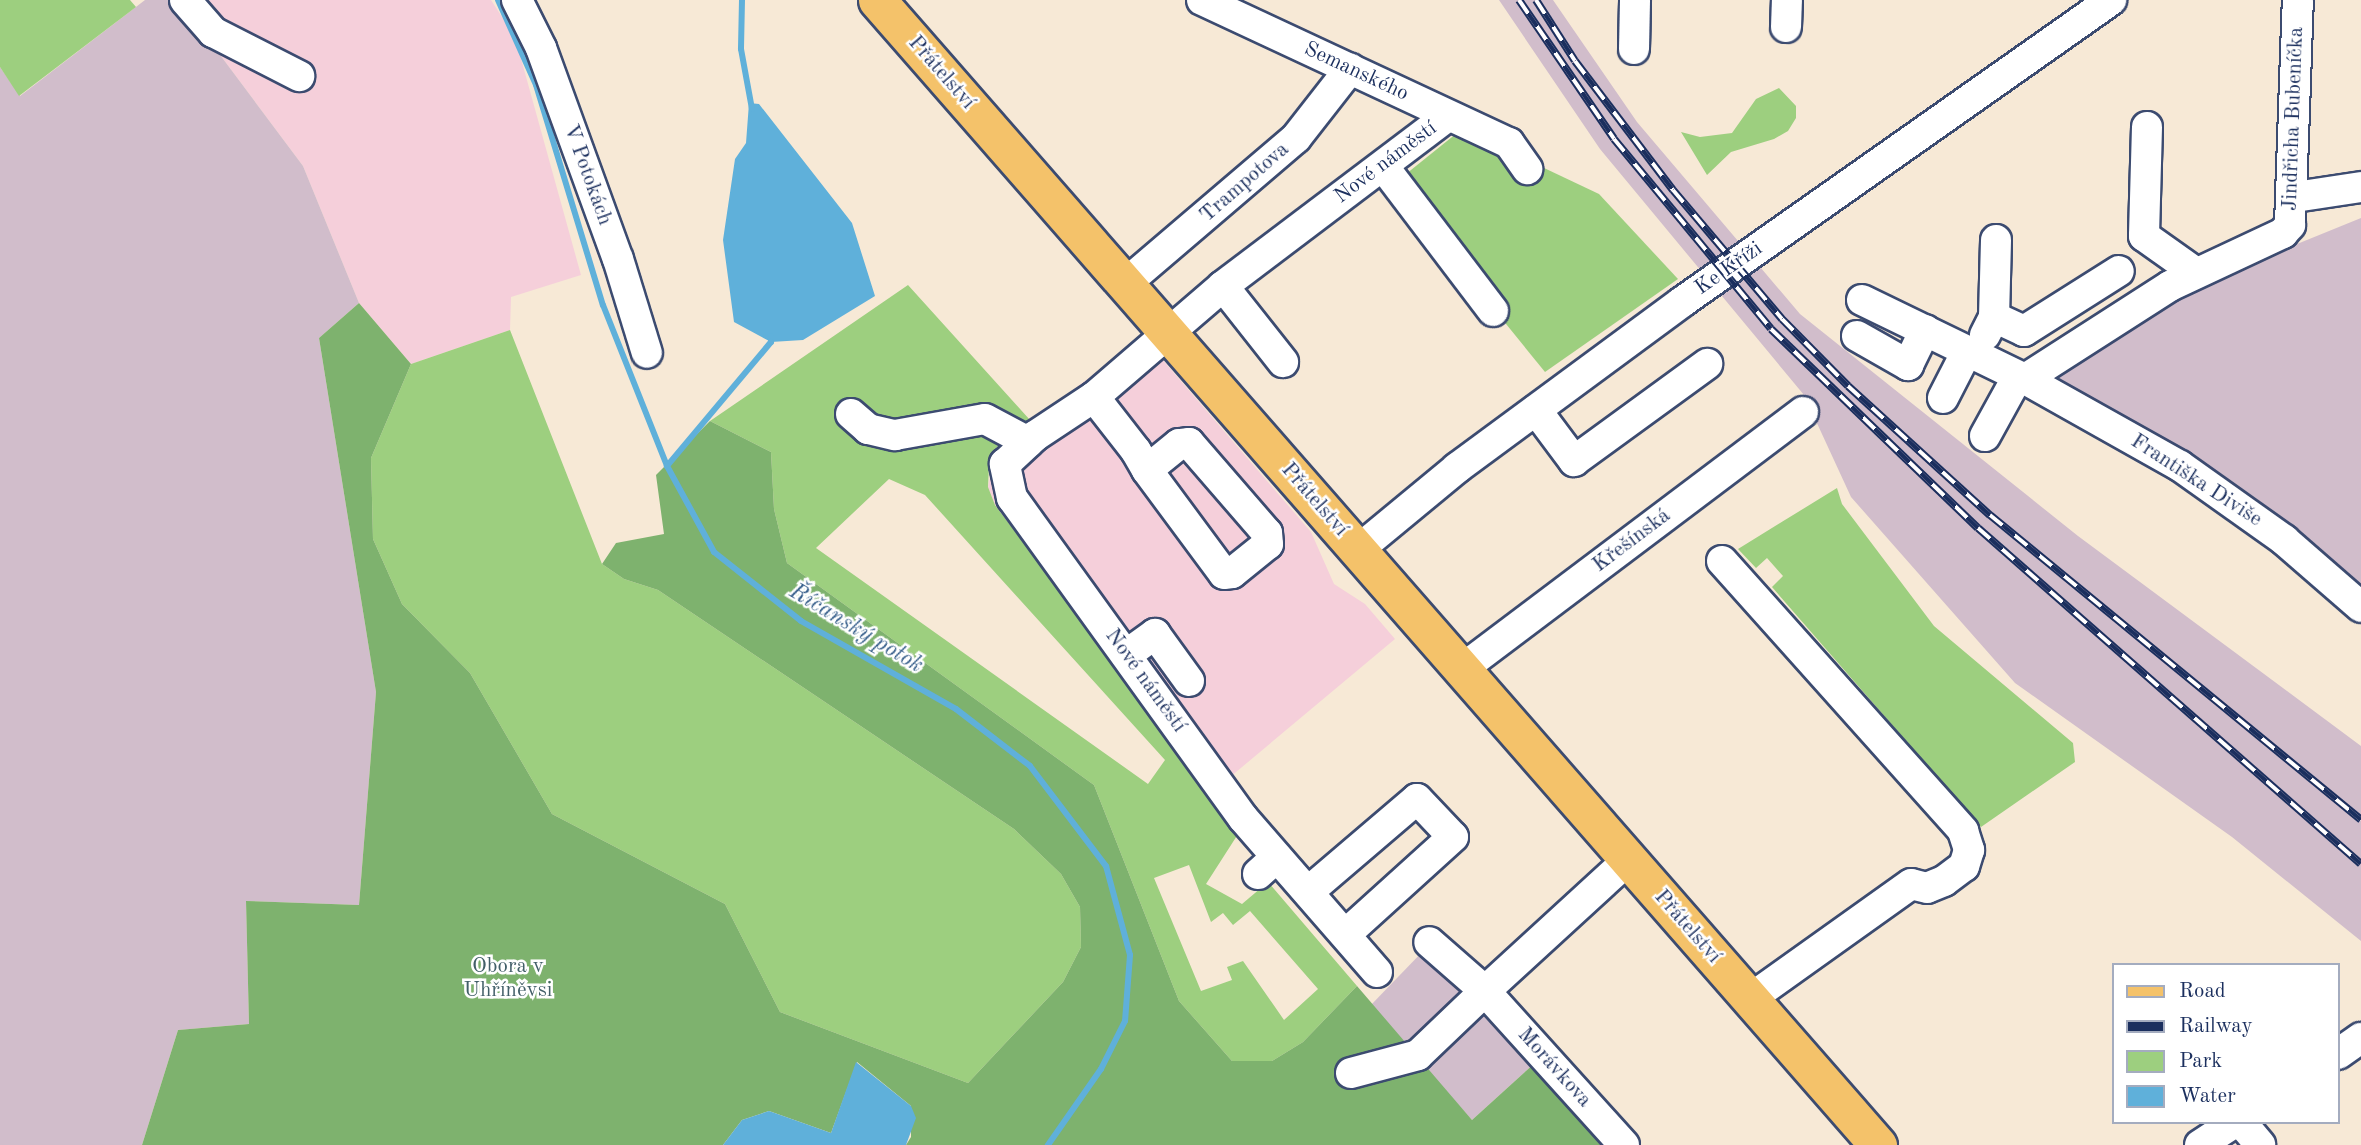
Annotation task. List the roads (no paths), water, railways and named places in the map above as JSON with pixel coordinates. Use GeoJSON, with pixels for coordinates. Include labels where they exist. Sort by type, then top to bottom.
{"type":"FeatureCollection","features":[{"type":"Feature","properties":{"kind":"main road","name":"Přátelství"},"geometry":{"type":"LineString","coordinates":[[877,0],[1878,1145]]}},
{"type":"Feature","properties":{"kind":"street"},"geometry":{"type":"LineString","coordinates":[[185,0],[214,32],[299,76]]}},
{"type":"Feature","properties":{"kind":"street","name":"V Potokách"},"geometry":{"type":"LineString","coordinates":[[517,0],[573,135],[647,354]]}},
{"type":"Feature","properties":{"kind":"street","name":"Semanského"},"geometry":{"type":"LineString","coordinates":[[1202,0],[1509,143],[1527,169]]}},
{"type":"Feature","properties":{"kind":"street"},"geometry":{"type":"LineString","coordinates":[[1634,49],[1635,0]]}},
{"type":"Feature","properties":{"kind":"street","name":"Ke Kříži"},"geometry":{"type":"LineString","coordinates":[[1358,550],[1536,410],[2110,0]]}},
{"type":"Feature","properties":{"kind":"street","name":"Jindřicha Bubeníčka"},"geometry":{"type":"LineString","coordinates":[[2022,377],[2196,273],[2283,233],[2290,225],[2295,197],[2298,0]]}},
{"type":"Feature","properties":{"kind":"street","name":"Trampotova"},"geometry":{"type":"LineString","coordinates":[[1125,284],[1296,138],[1350,69]]}},
{"type":"Feature","properties":{"kind":"street","name":"Nové náměstí"},"geometry":{"type":"LineString","coordinates":[[1377,972],[1308,892],[1268,866],[1126,655],[1012,498],[1005,464],[1028,442],[1094,397],[1167,331],[1223,286],[1448,116]]}},
{"type":"Feature","properties":{"kind":"street"},"geometry":{"type":"LineString","coordinates":[[2147,127],[2144,236],[2196,273]]}},
{"type":"Feature","properties":{"kind":"street"},"geometry":{"type":"LineString","coordinates":[[1383,166],[1493,311]]}},
{"type":"Feature","properties":{"kind":"street"},"geometry":{"type":"LineString","coordinates":[[2295,197],[2361,187]]}},
{"type":"Feature","properties":{"kind":"street"},"geometry":{"type":"LineString","coordinates":[[1943,398],[1994,317],[1996,240]]}},
{"type":"Feature","properties":{"kind":"street"},"geometry":{"type":"LineString","coordinates":[[1994,317],[2024,331],[2119,271]]}},
{"type":"Feature","properties":{"kind":"street"},"geometry":{"type":"LineString","coordinates":[[1223,286],[1283,362]]}},
{"type":"Feature","properties":{"kind":"street","name":"Františka Diviše"},"geometry":{"type":"LineString","coordinates":[[1862,300],[2022,377],[2227,496],[2361,607]]}},
{"type":"Feature","properties":{"kind":"street"},"geometry":{"type":"LineString","coordinates":[[1857,336],[1908,365],[1924,330]]}},
{"type":"Feature","properties":{"kind":"street"},"geometry":{"type":"LineString","coordinates":[[1536,410],[1574,461],[1707,364]]}},
{"type":"Feature","properties":{"kind":"street"},"geometry":{"type":"LineString","coordinates":[[1985,436],[2022,377]]}},
{"type":"Feature","properties":{"kind":"street"},"geometry":{"type":"LineString","coordinates":[[1094,397],[1147,470]]}},
{"type":"Feature","properties":{"kind":"street","name":"Křešínská"},"geometry":{"type":"LineString","coordinates":[[1462,669],[1803,412]]}},
{"type":"Feature","properties":{"kind":"street"},"geometry":{"type":"LineString","coordinates":[[851,414],[868,429],[895,435],[985,419],[1028,442]]}},
{"type":"Feature","properties":{"kind":"street"},"geometry":{"type":"LineString","coordinates":[[1722,561],[1963,831],[1969,850],[1964,866],[1927,888],[1911,884],[1750,999]]}},
{"type":"Feature","properties":{"kind":"street"},"geometry":{"type":"LineString","coordinates":[[1126,655],[1156,634],[1189,681]]}},
{"type":"Feature","properties":{"kind":"street"},"geometry":{"type":"LineString","coordinates":[[1308,892],[1417,799],[1453,837],[1346,934]]}},
{"type":"Feature","properties":{"kind":"street"},"geometry":{"type":"LineString","coordinates":[[1351,1073],[1418,1055],[1628,860]]}},
{"type":"Feature","properties":{"kind":"street","name":"Morávkova"},"geometry":{"type":"LineString","coordinates":[[1429,942],[1485,991],[1624,1145]]}},
{"type":"Feature","properties":{"kind":"street"},"geometry":{"type":"LineString","coordinates":[[2340,1053],[2361,1038]]}},
{"type":"Feature","properties":{"kind":"street"},"geometry":{"type":"LineString","coordinates":[[2200,1145],[2235,1124]]}},
{"type":"Feature","properties":{"kind":"street"},"geometry":{"type":"LineString","coordinates":[[2240,1124],[2260,1145]]}},
{"type":"Feature","properties":{"kind":"water"},"geometry":{"type":"Polygon","coordinates":[[[749,103],[759,104],[852,223],[875,296],[803,340],[771,342],[734,322],[723,240],[735,159],[746,143],[749,103]]]}},
{"type":"Feature","properties":{"kind":"water"},"geometry":{"type":"Polygon","coordinates":[[[856,1062],[911,1106],[916,1118],[906,1145],[723,1145],[742,1120],[769,1111],[831,1133],[856,1062]]]}},
{"type":"Feature","properties":{"kind":"waterway"},"geometry":{"type":"LineString","coordinates":[[498,0],[536,85],[603,305],[667,466]]}},
{"type":"Feature","properties":{"kind":"waterway","name":"Říčanský potok"},"geometry":{"type":"LineString","coordinates":[[742,0],[741,49],[752,109]]}},
{"type":"Feature","properties":{"kind":"waterway","name":"Říčanský potok"},"geometry":{"type":"LineString","coordinates":[[771,336],[771,342],[667,466],[714,552],[801,621],[956,709],[1030,766],[1106,866],[1130,955],[1125,1021],[1101,1069],[1048,1145]]}},
{"type":"Feature","properties":{"kind":"railway"},"geometry":{"type":"LineString","coordinates":[[1519,0],[1614,139],[1771,329],[1978,528],[2361,864]]}},
{"type":"Feature","properties":{"kind":"railway"},"geometry":{"type":"LineString","coordinates":[[1536,0],[1575,61],[1673,190],[1782,319],[1848,386],[1990,515],[2361,820]]}},
{"type":"Feature","properties":{"kind":"park label","name":"Obora v Uhříněvsi"},"geometry":{"type":"Point","coordinates":[508,979]}}]}
